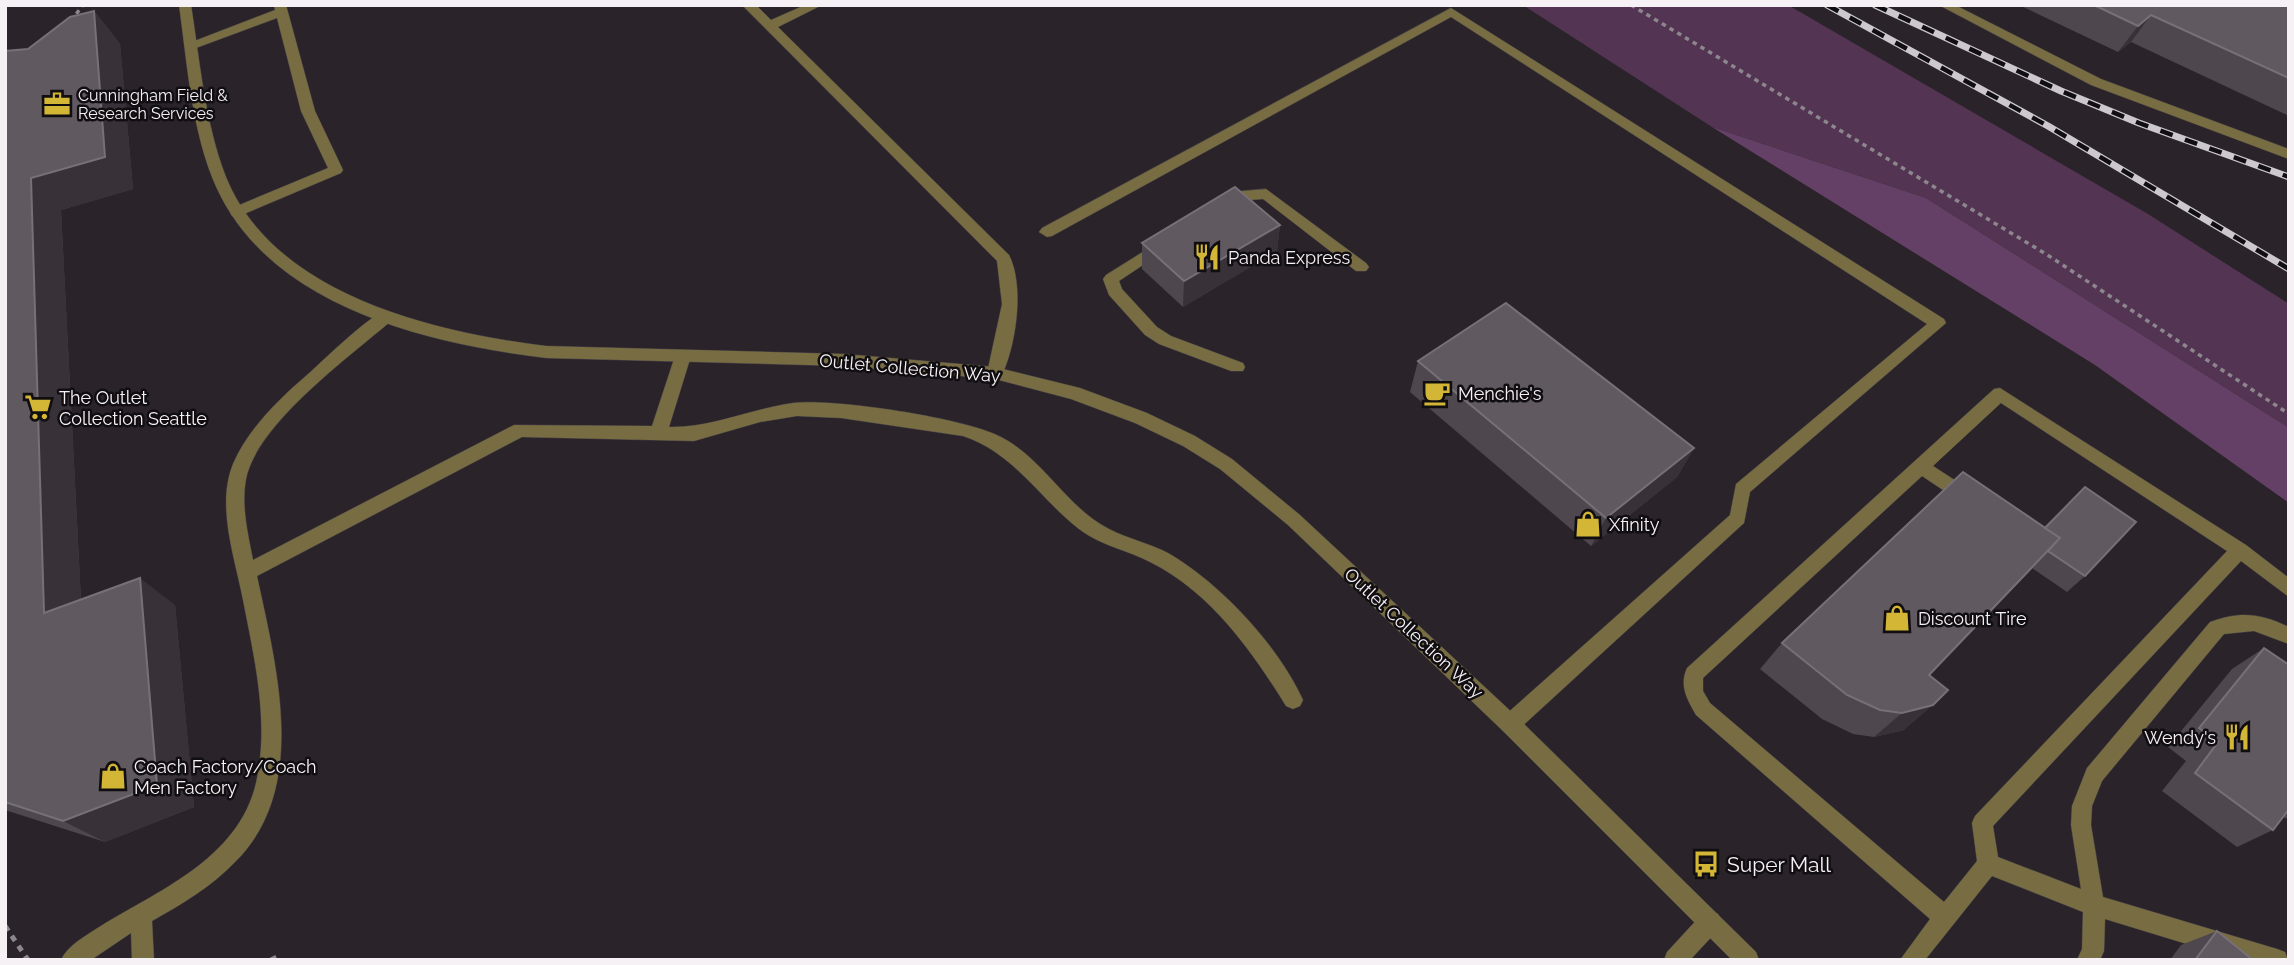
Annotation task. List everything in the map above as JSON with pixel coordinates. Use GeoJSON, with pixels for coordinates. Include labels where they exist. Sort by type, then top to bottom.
{"type":"FeatureCollection","features":[{"type":"Feature","properties":{"kind":"street","name":"Outlet Collection Way"},"geometry":{"type":"LineString","coordinates":[[185,5],[216,168],[237,212],[269,247],[322,287],[349,302],[422,330],[505,348],[844,360],[995,373],[1074,393],[1140,418],[1189,441],[1226,464],[1294,520],[1510,724],[1748,960]]}},
{"type":"Feature","properties":{"kind":"street"},"geometry":{"type":"LineString","coordinates":[[748,5],[1004,259],[1012,287],[1011,312],[995,373]]}},
{"type":"Feature","properties":{"kind":"street"},"geometry":{"type":"LineString","coordinates":[[769,26],[816,5]]}},
{"type":"Feature","properties":{"kind":"street"},"geometry":{"type":"LineString","coordinates":[[1945,5],[2096,82],[2289,154]]}},
{"type":"Feature","properties":{"kind":"street"},"geometry":{"type":"LineString","coordinates":[[191,45],[281,9],[308,116],[320,146],[336,170],[237,212]]}},
{"type":"Feature","properties":{"kind":"street"},"geometry":{"type":"LineString","coordinates":[[1046,232],[1451,12],[1938,323],[1742,489],[1738,518],[1510,724]]}},
{"type":"Feature","properties":{"kind":"street"},"geometry":{"type":"LineString","coordinates":[[1212,216],[1247,195],[1266,194],[1361,267]]}},
{"type":"Feature","properties":{"kind":"street"},"geometry":{"type":"LineString","coordinates":[[1176,237],[1117,272],[1111,279],[1115,291],[1158,335],[1237,367]]}},
{"type":"Feature","properties":{"kind":"street"},"geometry":{"type":"LineString","coordinates":[[72,960],[108,934],[177,895],[223,859],[246,833],[262,803],[270,769],[272,733],[238,531],[236,484],[250,448],[270,421],[386,317]]}},
{"type":"Feature","properties":{"kind":"street"},"geometry":{"type":"LineString","coordinates":[[658,433],[683,356]]}},
{"type":"Feature","properties":{"kind":"street"},"geometry":{"type":"LineString","coordinates":[[1946,918],[1703,709],[1693,692],[1693,674],[2000,394],[2240,550],[2289,589]]}},
{"type":"Feature","properties":{"kind":"street"},"geometry":{"type":"LineString","coordinates":[[247,572],[520,430],[694,434],[760,415],[797,409],[841,411],[979,432],[1011,449],[1086,525],[1158,558],[1194,582],[1250,637],[1293,700]]}},
{"type":"Feature","properties":{"kind":"street"},"geometry":{"type":"LineString","coordinates":[[1920,466],[1977,504]]}},
{"type":"Feature","properties":{"kind":"street"},"geometry":{"type":"LineString","coordinates":[[1911,960],[1987,864],[1982,823],[2240,550]]}},
{"type":"Feature","properties":{"kind":"street"},"geometry":{"type":"LineString","coordinates":[[2095,957],[2094,905],[2081,825],[2082,806],[2094,775],[2217,628],[2236,620],[2263,623],[2289,636]]}},
{"type":"Feature","properties":{"kind":"street"},"geometry":{"type":"LineString","coordinates":[[1987,864],[2094,905],[2277,960]]}},
{"type":"Feature","properties":{"kind":"street"},"geometry":{"type":"LineString","coordinates":[[141,917],[143,960]]}},
{"type":"Feature","properties":{"kind":"street"},"geometry":{"type":"LineString","coordinates":[[1675,960],[1710,922]]}},
{"type":"Feature","properties":{"kind":"path"},"geometry":{"type":"LineString","coordinates":[[68,25],[83,5]]}},
{"type":"Feature","properties":{"kind":"path"},"geometry":{"type":"LineString","coordinates":[[1631,5],[2038,246],[2209,357],[2289,414]]}},
{"type":"Feature","properties":{"kind":"path"},"geometry":{"type":"LineString","coordinates":[[5,926],[28,960]]}},
{"type":"Feature","properties":{"kind":"shaded area"},"geometry":{"type":"Polygon","coordinates":[[[1523,5],[1788,5],[2148,214],[2289,304],[2289,428],[1926,198],[1712,127],[1523,5]]]}},
{"type":"Feature","properties":{"kind":"shaded area"},"geometry":{"type":"Polygon","coordinates":[[[1712,127],[1926,198],[2289,428],[2289,503],[2095,365],[1712,127]]]}},
{"type":"Feature","properties":{"kind":"building"},"geometry":{"type":"Polygon","coordinates":[[[2094,5],[2289,5],[2289,78],[2151,15],[2138,26],[2094,5]]]}},
{"type":"Feature","properties":{"kind":"building","name":"The Outlet Collection Seattle"},"geometry":{"type":"Polygon","coordinates":[[[94,11],[105,157],[31,178],[44,613],[140,578],[157,785],[63,821],[5,802],[5,51],[28,49],[70,17],[94,11]]]}},
{"type":"Feature","properties":{"kind":"building"},"geometry":{"type":"Polygon","coordinates":[[[1235,187],[1280,225],[1184,281],[1142,243],[1235,187]]]}},
{"type":"Feature","properties":{"kind":"building"},"geometry":{"type":"Polygon","coordinates":[[[1506,303],[1694,448],[1606,518],[1418,361],[1506,303]]]}},
{"type":"Feature","properties":{"kind":"building","name":"Discount Tire"},"geometry":{"type":"Polygon","coordinates":[[[1963,472],[2060,538],[1929,675],[1948,690],[1933,705],[1902,713],[1880,710],[1847,695],[1782,643],[1963,472]]]}},
{"type":"Feature","properties":{"kind":"building"},"geometry":{"type":"Polygon","coordinates":[[[2085,487],[2136,522],[2085,576],[2048,551],[2060,538],[2045,528],[2085,487]]]}},
{"type":"Feature","properties":{"kind":"building"},"geometry":{"type":"Polygon","coordinates":[[[2264,648],[2289,665],[2289,809],[2273,830],[2195,773],[2218,742],[2199,728],[2264,648]]]}},
{"type":"Feature","properties":{"kind":"building"},"geometry":{"type":"Polygon","coordinates":[[[2217,931],[2253,960],[2195,960],[2217,931]]]}},
{"type":"Feature","properties":{"kind":"railway"},"geometry":{"type":"LineString","coordinates":[[1827,5],[2048,126],[2289,269]]}},
{"type":"Feature","properties":{"kind":"railway"},"geometry":{"type":"LineString","coordinates":[[1875,5],[2061,91],[2139,123],[2289,177]]}},
{"type":"Feature","properties":{"kind":"place","name":"Cunningham Field & Research Services"},"geometry":{"type":"Point","coordinates":[57,104]}},
{"type":"Feature","properties":{"kind":"place","name":"Panda Express"},"geometry":{"type":"Point","coordinates":[1207,257]}},
{"type":"Feature","properties":{"kind":"place","name":"Menchie's"},"geometry":{"type":"Point","coordinates":[1437,393]}},
{"type":"Feature","properties":{"kind":"place","name":"The Outlet Collection Seattle"},"geometry":{"type":"Point","coordinates":[38,407]}},
{"type":"Feature","properties":{"kind":"place","name":"Xfinity"},"geometry":{"type":"Point","coordinates":[1588,524]}},
{"type":"Feature","properties":{"kind":"place","name":"Discount Tire"},"geometry":{"type":"Point","coordinates":[1897,618]}},
{"type":"Feature","properties":{"kind":"place","name":"Wendy's"},"geometry":{"type":"Point","coordinates":[2237,737]}},
{"type":"Feature","properties":{"kind":"place","name":"Coach Factory/Coach Men Factory"},"geometry":{"type":"Point","coordinates":[113,776]}},
{"type":"Feature","properties":{"kind":"place","name":"Super Mall"},"geometry":{"type":"Point","coordinates":[1706,864]}}]}
